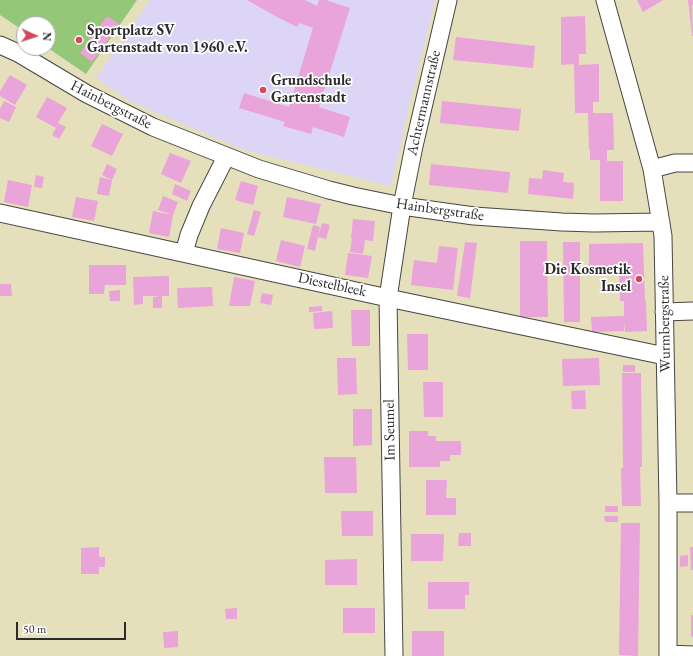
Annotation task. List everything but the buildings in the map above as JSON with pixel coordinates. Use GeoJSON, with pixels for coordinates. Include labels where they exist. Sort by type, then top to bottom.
{"type":"FeatureCollection","features":[{"type":"Feature","properties":{"kind":"street","name":"Achtermannstraße"},"geometry":{"type":"LineString","coordinates":[[402,206],[414,146],[448,0]]}},
{"type":"Feature","properties":{"kind":"street","name":"Wurmbergstraße"},"geometry":{"type":"LineString","coordinates":[[605,0],[652,169],[663,236],[668,503],[668,655]]}},
{"type":"Feature","properties":{"kind":"street","name":"Hainbergstraße"},"geometry":{"type":"LineString","coordinates":[[0,45],[18,53],[87,94],[153,127],[259,169],[329,190],[402,206],[474,216],[534,221],[594,223],[661,222]]}},
{"type":"Feature","properties":{"kind":"street"},"geometry":{"type":"LineString","coordinates":[[184,253],[189,235],[201,206],[226,157]]}},
{"type":"Feature","properties":{"kind":"street"},"geometry":{"type":"LineString","coordinates":[[652,169],[675,163],[693,163]]}},
{"type":"Feature","properties":{"kind":"street","name":"Im Seumel"},"geometry":{"type":"LineString","coordinates":[[394,656],[388,298],[402,206]]}},
{"type":"Feature","properties":{"kind":"street","name":"Diestelbleek"},"geometry":{"type":"LineString","coordinates":[[0,213],[388,298],[665,356]]}},
{"type":"Feature","properties":{"kind":"street"},"geometry":{"type":"LineString","coordinates":[[664,312],[693,311]]}},
{"type":"Feature","properties":{"kind":"street"},"geometry":{"type":"LineString","coordinates":[[668,503],[693,503]]}},
{"type":"Feature","properties":{"kind":"street"},"geometry":{"type":"LineString","coordinates":[[668,655],[693,655]]}},
{"type":"Feature","properties":{"kind":"shaded area","name":"Grundschule Gartenstadt"},"geometry":{"type":"Polygon","coordinates":[[[150,0],[435,0],[391,186],[244,150],[132,102],[96,78],[150,0]]]}},
{"type":"Feature","properties":{"kind":"green space","name":"Sportplatz SV Gartenstadt von 1960 e.V."},"geometry":{"type":"Polygon","coordinates":[[[0,0],[137,0],[86,74],[56,53],[56,16],[16,16],[16,26],[0,15],[0,0]]]}},
{"type":"Feature","properties":{"kind":"place","name":"Sportplatz SV Gartenstadt von 1960 e.V."},"geometry":{"type":"Point","coordinates":[79,40]}},
{"type":"Feature","properties":{"kind":"place","name":"Grundschule Gartenstadt"},"geometry":{"type":"Point","coordinates":[263,90]}},
{"type":"Feature","properties":{"kind":"place","name":"Die Kosmetik Insel"},"geometry":{"type":"Point","coordinates":[639,279]}}]}
